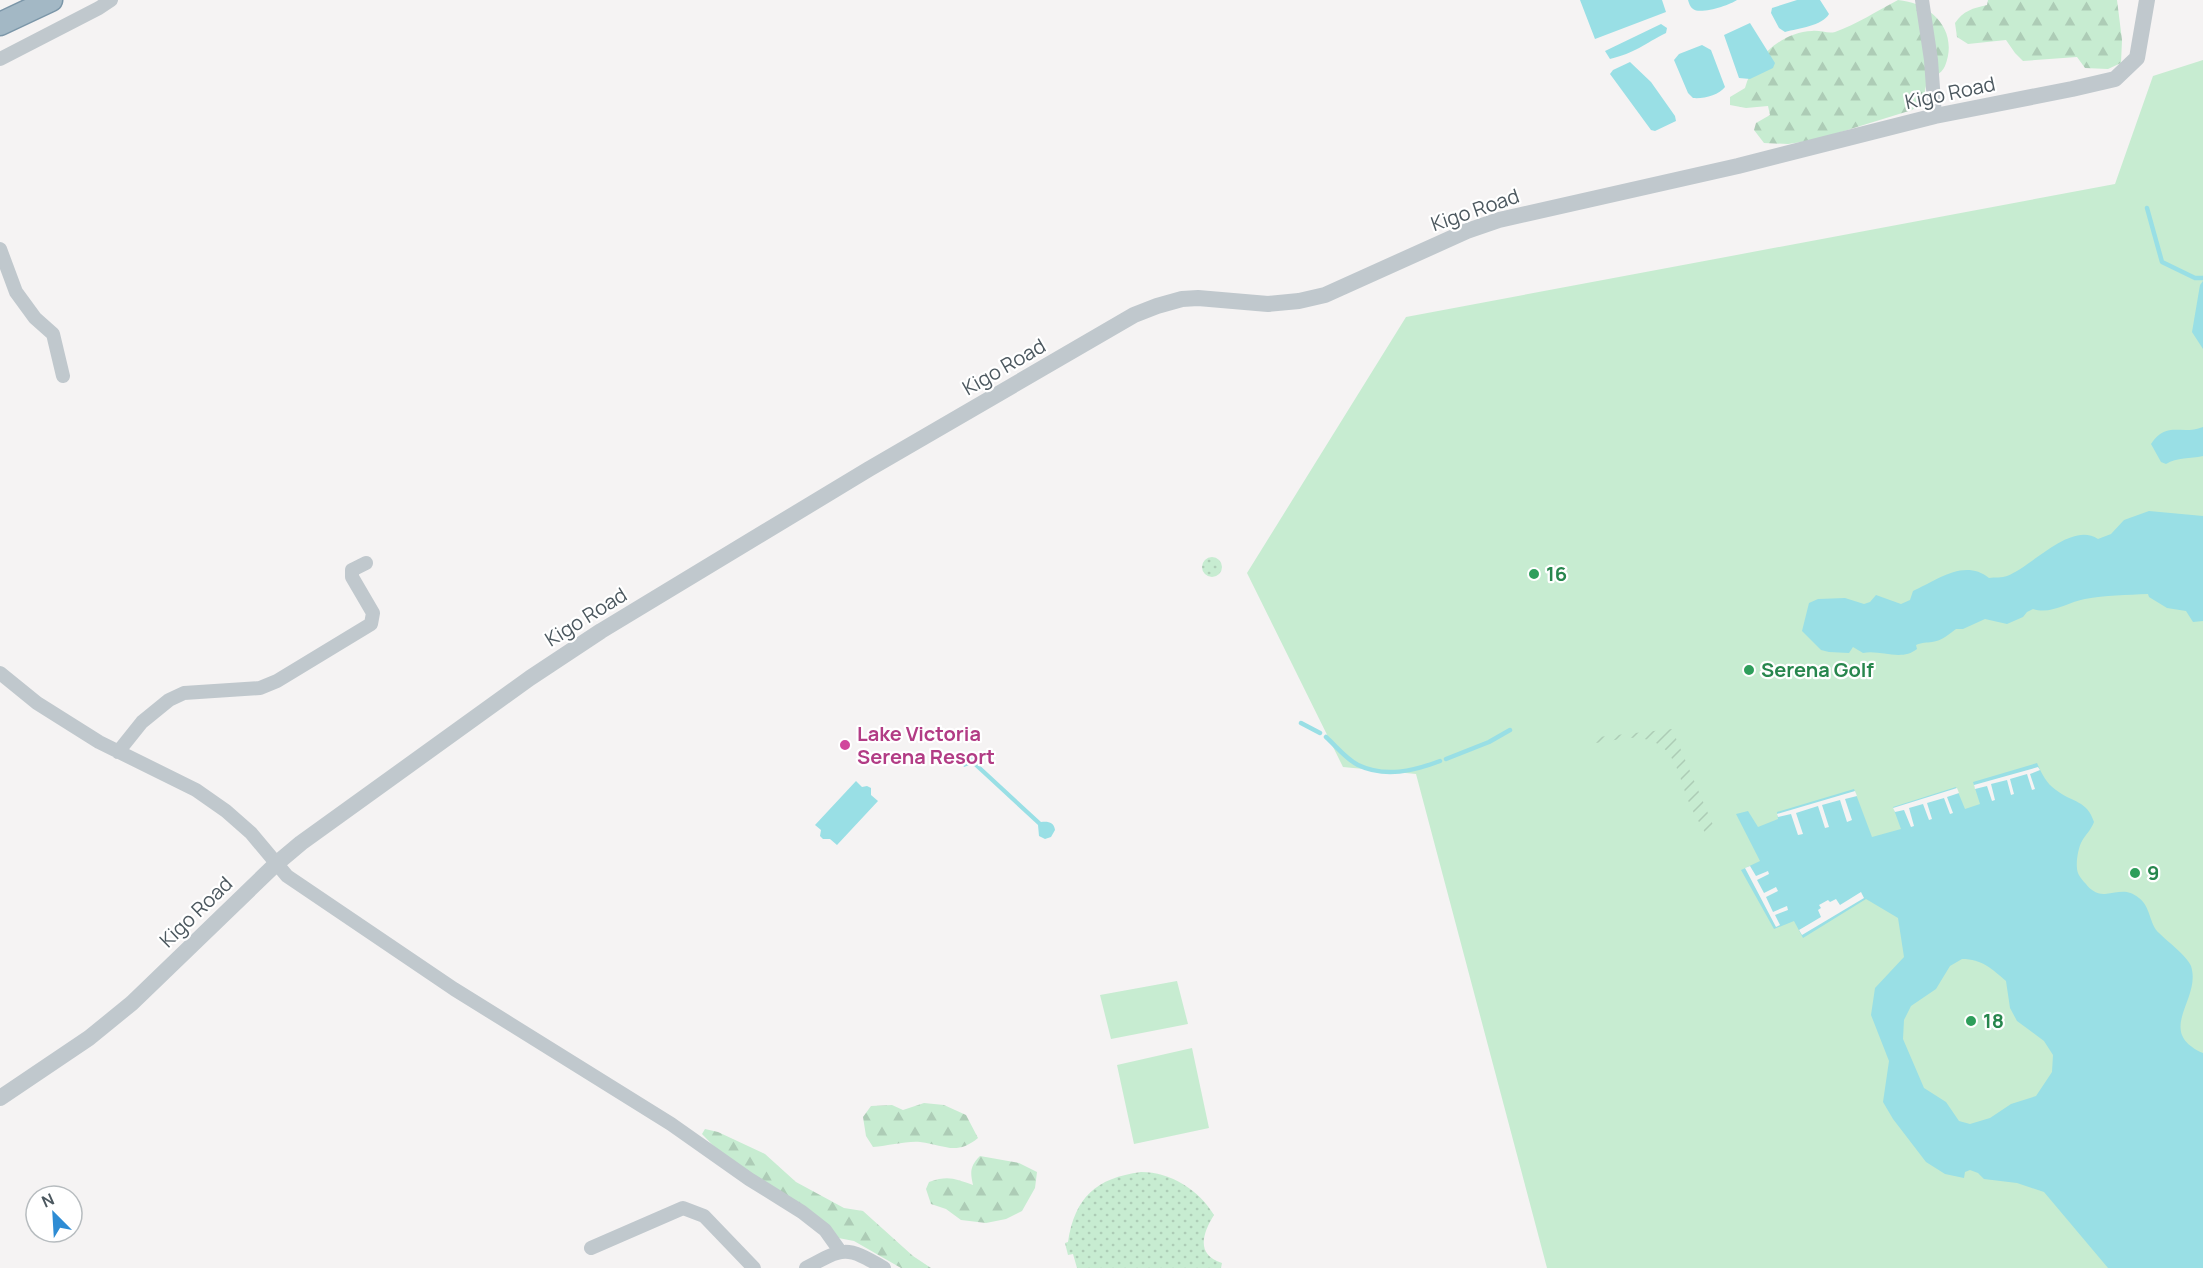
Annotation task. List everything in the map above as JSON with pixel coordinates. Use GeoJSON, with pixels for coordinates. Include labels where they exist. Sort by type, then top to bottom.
{"type":"FeatureCollection","features":[{"type":"Feature","properties":{"kind":"highway"},"geometry":{"type":"LineString","coordinates":[[0,24],[51,0]]}},
{"type":"Feature","properties":{"kind":"street"},"geometry":{"type":"LineString","coordinates":[[0,59],[111,0]]}},
{"type":"Feature","properties":{"kind":"street"},"geometry":{"type":"LineString","coordinates":[[1922,0],[1931,60],[1935,116]]}},
{"type":"Feature","properties":{"kind":"street","name":"Kigo Road"},"geometry":{"type":"LineString","coordinates":[[0,1098],[89,1038],[132,1003],[276,864],[530,678],[601,631],[869,469],[1134,315],[1182,299],[1198,298],[1268,304],[1299,301],[1325,295],[1467,231],[1499,220],[1738,166],[1935,116],[2115,79],[2137,58],[2147,0]]}},
{"type":"Feature","properties":{"kind":"street"},"geometry":{"type":"LineString","coordinates":[[0,249],[16,292],[35,318],[53,334],[63,376]]}},
{"type":"Feature","properties":{"kind":"street"},"geometry":{"type":"LineString","coordinates":[[118,752],[142,722],[169,699],[184,693],[260,688],[277,681],[371,624],[373,613],[352,577],[352,570],[366,563]]}},
{"type":"Feature","properties":{"kind":"street"},"geometry":{"type":"LineString","coordinates":[[0,673],[37,703],[99,742],[196,790],[226,811],[251,833],[287,876],[454,989],[671,1124],[749,1179],[802,1212],[825,1230],[840,1251]]}},
{"type":"Feature","properties":{"kind":"street"},"geometry":{"type":"LineString","coordinates":[[591,1248],[683,1208],[704,1216],[753,1268]]}},
{"type":"Feature","properties":{"kind":"street"},"geometry":{"type":"LineString","coordinates":[[806,1268],[840,1251],[850,1251],[884,1268]]}},
{"type":"Feature","properties":{"kind":"green space"},"geometry":{"type":"Polygon","coordinates":[[[1898,0],[1910,2],[1932,13],[1945,31],[1948,41],[1945,66],[1926,86],[1924,100],[1912,110],[1815,140],[1788,144],[1764,143],[1754,130],[1756,123],[1770,115],[1768,106],[1746,108],[1730,105],[1730,97],[1745,88],[1754,67],[1779,42],[1801,33],[1835,32],[1898,0]]]}},
{"type":"Feature","properties":{"kind":"green space"},"geometry":{"type":"Polygon","coordinates":[[[1988,0],[2117,0],[2122,40],[2121,63],[2108,69],[2085,68],[2077,57],[2023,61],[2006,40],[1968,44],[1957,37],[1955,23],[1969,11],[1987,5],[1988,0]]]}},
{"type":"Feature","properties":{"kind":"green space","name":"Serena Golf"},"geometry":{"type":"Polygon","coordinates":[[[2203,60],[2203,1268],[1547,1268],[1416,774],[1343,767],[1247,573],[1406,317],[2115,184],[2153,76],[2203,60]]]}},
{"type":"Feature","properties":{"kind":"green space"},"geometry":{"type":"Polygon","coordinates":[[[1212,557],[1219,560],[1222,567],[1219,574],[1212,577],[1205,574],[1202,567],[1205,560],[1212,557]]]}},
{"type":"Feature","properties":{"kind":"green space"},"geometry":{"type":"Polygon","coordinates":[[[1672,729],[1716,832],[1708,838],[1690,805],[1674,761],[1660,746],[1637,738],[1595,743],[1589,738],[1672,729]]]}},
{"type":"Feature","properties":{"kind":"green space"},"geometry":{"type":"Polygon","coordinates":[[[1177,981],[1188,1024],[1111,1039],[1100,995],[1177,981]]]}},
{"type":"Feature","properties":{"kind":"green space"},"geometry":{"type":"Polygon","coordinates":[[[1192,1048],[1209,1128],[1134,1144],[1117,1065],[1192,1048]]]}},
{"type":"Feature","properties":{"kind":"green space"},"geometry":{"type":"Polygon","coordinates":[[[924,1103],[944,1105],[966,1115],[978,1138],[957,1148],[920,1142],[873,1147],[866,1136],[863,1117],[871,1106],[892,1105],[903,1110],[924,1103]]]}},
{"type":"Feature","properties":{"kind":"green space"},"geometry":{"type":"Polygon","coordinates":[[[705,1129],[718,1132],[765,1154],[796,1182],[844,1208],[863,1211],[913,1256],[931,1268],[901,1268],[854,1241],[833,1237],[727,1160],[702,1134],[705,1129]]]}},
{"type":"Feature","properties":{"kind":"green space"},"geometry":{"type":"Polygon","coordinates":[[[980,1156],[1019,1163],[1037,1172],[1035,1188],[1022,1211],[1006,1219],[986,1223],[961,1220],[946,1209],[931,1204],[926,1189],[929,1182],[947,1178],[973,1185],[972,1169],[980,1156]]]}},
{"type":"Feature","properties":{"kind":"green space"},"geometry":{"type":"Polygon","coordinates":[[[1141,1172],[1163,1175],[1183,1184],[1208,1206],[1214,1215],[1204,1236],[1205,1249],[1208,1255],[1222,1263],[1221,1268],[1077,1268],[1073,1254],[1068,1255],[1065,1243],[1068,1242],[1071,1226],[1082,1202],[1100,1185],[1112,1179],[1141,1172]]]}},
{"type":"Feature","properties":{"kind":"water"},"geometry":{"type":"Polygon","coordinates":[[[1580,0],[1662,0],[1666,12],[1595,39],[1580,0]]]}},
{"type":"Feature","properties":{"kind":"water"},"geometry":{"type":"Polygon","coordinates":[[[1688,0],[1737,0],[1722,7],[1697,11],[1690,6],[1688,0]]]}},
{"type":"Feature","properties":{"kind":"water"},"geometry":{"type":"Polygon","coordinates":[[[1797,0],[1820,0],[1829,14],[1816,24],[1785,32],[1779,28],[1771,13],[1772,8],[1797,0]]]}},
{"type":"Feature","properties":{"kind":"water"},"geometry":{"type":"Polygon","coordinates":[[[1750,23],[1775,63],[1773,68],[1750,79],[1739,78],[1724,35],[1750,23]]]}},
{"type":"Feature","properties":{"kind":"water"},"geometry":{"type":"Polygon","coordinates":[[[1661,24],[1667,28],[1666,33],[1633,51],[1610,59],[1605,51],[1661,24]]]}},
{"type":"Feature","properties":{"kind":"water"},"geometry":{"type":"Polygon","coordinates":[[[1702,45],[1711,50],[1725,87],[1711,96],[1693,98],[1688,93],[1674,60],[1679,54],[1702,45]]]}},
{"type":"Feature","properties":{"kind":"water"},"geometry":{"type":"Polygon","coordinates":[[[1630,62],[1651,82],[1675,116],[1676,121],[1655,131],[1651,130],[1610,74],[1613,70],[1630,62]]]}},
{"type":"Feature","properties":{"kind":"water"},"geometry":{"type":"Polygon","coordinates":[[[2203,281],[2203,349],[2192,332],[2200,285],[2203,281]]]}},
{"type":"Feature","properties":{"kind":"water"},"geometry":{"type":"Polygon","coordinates":[[[2203,427],[2203,456],[2179,459],[2166,464],[2161,462],[2151,444],[2163,432],[2169,430],[2203,427]]]}},
{"type":"Feature","properties":{"kind":"water"},"geometry":{"type":"Polygon","coordinates":[[[2149,511],[2203,516],[2203,621],[2193,622],[2186,611],[2167,608],[2149,597],[2148,594],[2093,598],[2053,609],[2033,609],[2023,617],[2007,624],[1985,619],[1963,629],[1956,629],[1939,640],[1916,645],[1917,649],[1904,655],[1863,653],[1853,647],[1849,653],[1829,652],[1821,650],[1802,631],[1809,603],[1818,599],[1845,598],[1864,604],[1870,602],[1876,595],[1901,604],[1910,600],[1913,591],[1950,573],[1970,570],[1980,572],[1989,578],[2005,577],[2064,540],[2087,535],[2098,539],[2111,534],[2124,520],[2149,511]]]}},
{"type":"Feature","properties":{"kind":"water"},"geometry":{"type":"Polygon","coordinates":[[[972,751],[977,753],[975,761],[1041,822],[1052,824],[1055,830],[1051,837],[1045,839],[1039,836],[1038,825],[972,764],[964,767],[962,763],[970,760],[972,751]]]}},
{"type":"Feature","properties":{"kind":"water"},"geometry":{"type":"Polygon","coordinates":[[[2037,763],[2050,784],[2088,810],[2094,822],[2078,852],[2077,870],[2081,878],[2089,888],[2100,894],[2126,892],[2139,898],[2146,906],[2153,925],[2159,933],[2181,953],[2191,966],[2193,979],[2191,991],[2181,1025],[2182,1035],[2189,1044],[2203,1053],[2203,1268],[2108,1268],[2044,1192],[2017,1183],[1984,1179],[1978,1173],[1970,1170],[1965,1172],[1964,1178],[1945,1174],[1926,1162],[1883,1102],[1889,1061],[1871,1015],[1875,988],[1904,957],[1898,918],[1866,899],[1803,938],[1794,921],[1774,929],[1741,870],[1760,861],[1736,814],[1748,811],[1758,827],[1778,819],[1777,812],[1854,789],[1872,837],[1901,829],[1893,807],[1956,787],[1965,809],[1980,804],[1973,782],[2037,763]],[[1962,959],[1950,966],[1936,989],[1911,1006],[1904,1020],[1903,1039],[1924,1088],[1946,1102],[1959,1121],[1970,1124],[1990,1118],[2011,1104],[2036,1096],[2052,1072],[2053,1055],[2044,1041],[2017,1021],[2010,1008],[2006,981],[1986,966],[1969,959],[1962,959]]]}},
{"type":"Feature","properties":{"kind":"water"},"geometry":{"type":"Polygon","coordinates":[[[856,781],[862,787],[871,788],[871,795],[878,801],[837,845],[830,839],[823,839],[820,836],[821,830],[815,825],[856,781]]]}},
{"type":"Feature","properties":{"kind":"pier"},"geometry":{"type":"Polygon","coordinates":[[[2038,767],[2040,770],[2030,774],[2035,789],[2032,790],[2027,774],[2010,779],[2014,794],[2011,795],[2007,780],[1991,784],[1995,800],[1992,801],[1987,786],[1975,789],[1974,785],[2038,767]]]}},
{"type":"Feature","properties":{"kind":"pier"},"geometry":{"type":"Polygon","coordinates":[[[1957,788],[1959,793],[1947,797],[1953,813],[1950,814],[1944,798],[1927,803],[1932,819],[1929,820],[1923,804],[1909,808],[1914,826],[1911,827],[1904,810],[1895,812],[1893,808],[1957,788]]]}},
{"type":"Feature","properties":{"kind":"pier"},"geometry":{"type":"Polygon","coordinates":[[[1855,791],[1857,796],[1845,799],[1852,820],[1847,822],[1840,800],[1822,805],[1829,827],[1825,828],[1818,806],[1796,813],[1803,834],[1798,835],[1791,814],[1778,817],[1777,814],[1855,791]]]}},
{"type":"Feature","properties":{"kind":"pier"},"geometry":{"type":"Polygon","coordinates":[[[1750,866],[1756,876],[1768,871],[1769,874],[1757,880],[1764,893],[1776,887],[1778,891],[1766,897],[1773,912],[1787,906],[1788,910],[1775,915],[1780,925],[1776,927],[1745,868],[1750,866]]]}},
{"type":"Feature","properties":{"kind":"pier"},"geometry":{"type":"Polygon","coordinates":[[[1861,892],[1864,898],[1802,935],[1799,930],[1821,917],[1818,910],[1821,908],[1819,905],[1836,899],[1840,905],[1861,892]]]}},
{"type":"Feature","properties":{"kind":"waterway"},"geometry":{"type":"LineString","coordinates":[[2147,208],[2162,262],[2195,278],[2203,278]]}},
{"type":"Feature","properties":{"kind":"waterway"},"geometry":{"type":"LineString","coordinates":[[1301,723],[1320,733]]}},
{"type":"Feature","properties":{"kind":"waterway"},"geometry":{"type":"LineString","coordinates":[[1446,759],[1489,742],[1510,730]]}},
{"type":"Feature","properties":{"kind":"waterway"},"geometry":{"type":"LineString","coordinates":[[1326,737],[1345,756],[1368,769],[1399,772],[1440,761]]}},
{"type":"Feature","properties":{"kind":"place","name":"16"},"geometry":{"type":"Point","coordinates":[1534,574]}},
{"type":"Feature","properties":{"kind":"place","name":"Serena Golf"},"geometry":{"type":"Point","coordinates":[1749,670]}},
{"type":"Feature","properties":{"kind":"place","name":"Lake Victoria Serena Resort"},"geometry":{"type":"Point","coordinates":[845,745]}},
{"type":"Feature","properties":{"kind":"place","name":"9"},"geometry":{"type":"Point","coordinates":[2135,873]}},
{"type":"Feature","properties":{"kind":"place","name":"18"},"geometry":{"type":"Point","coordinates":[1971,1021]}}]}
